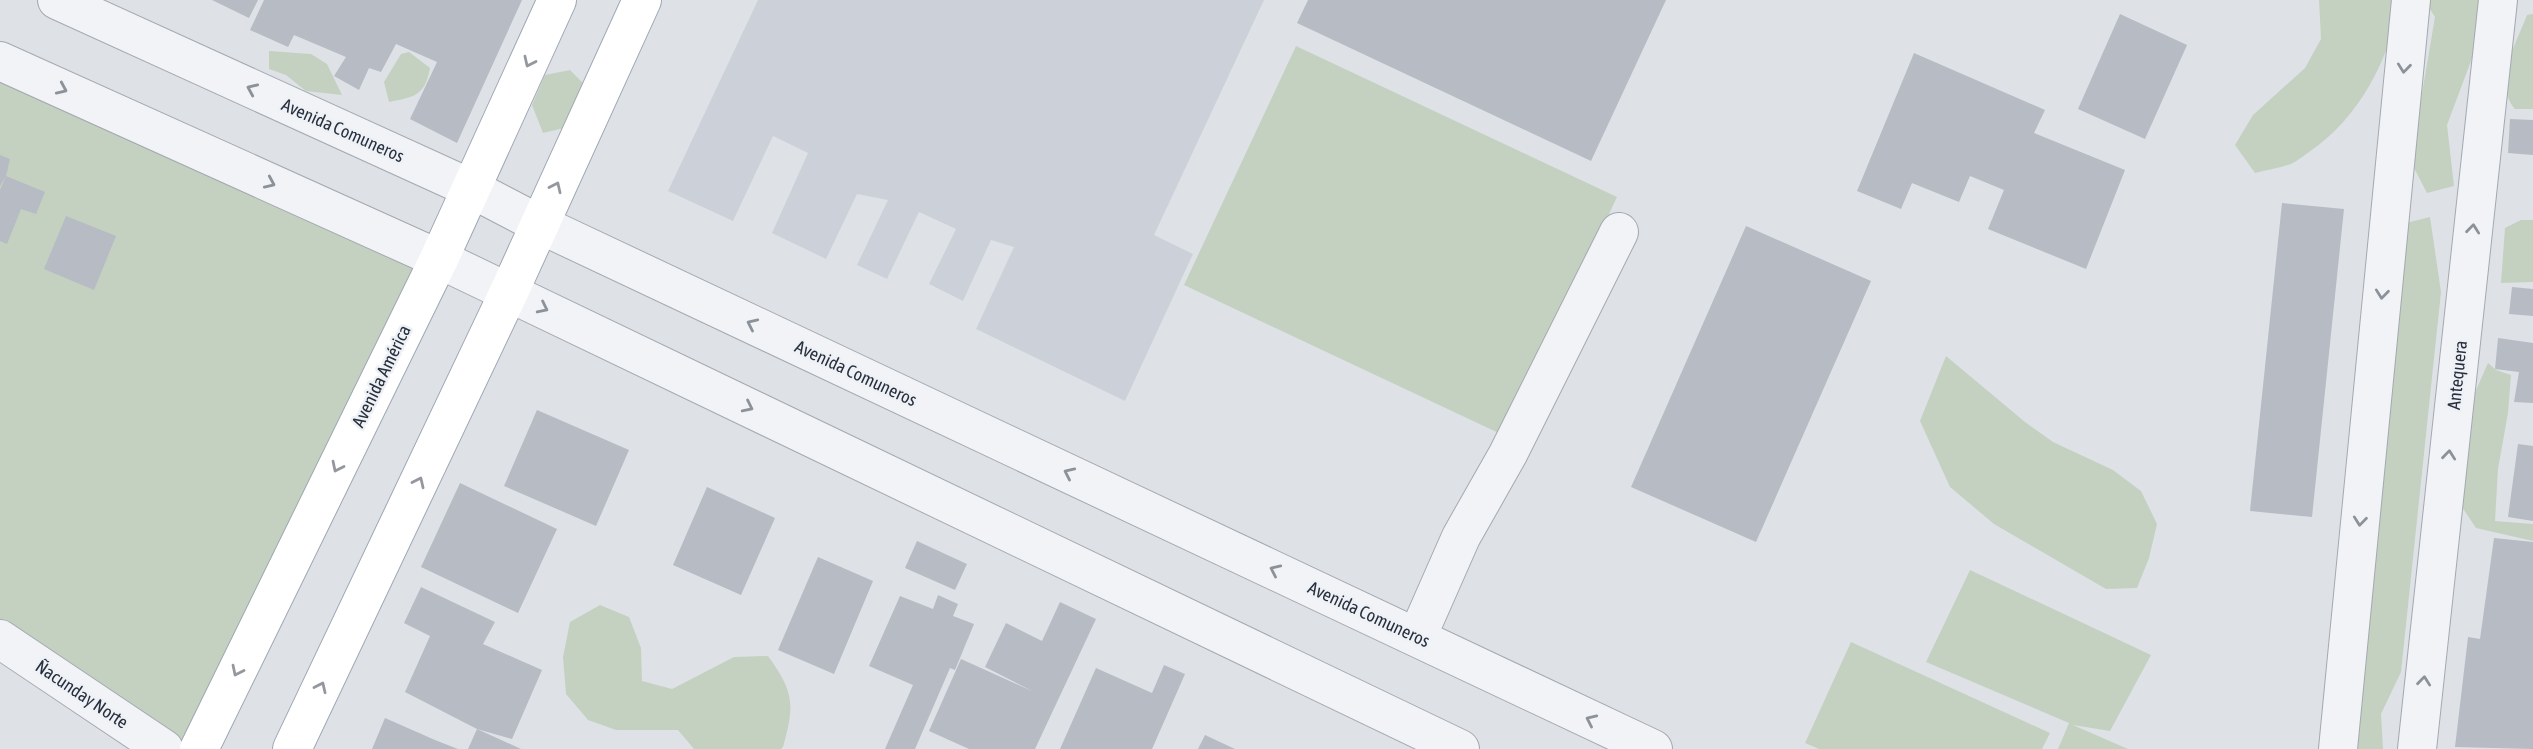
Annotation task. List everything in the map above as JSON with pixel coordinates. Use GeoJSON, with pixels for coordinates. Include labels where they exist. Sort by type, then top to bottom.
{"type":"FeatureCollection","features":[{"type":"Feature","properties":{"kind":"main road","name":"Avenida América"},"geometry":{"type":"LineString","coordinates":[[199,749],[439,259],[557,0]]}},
{"type":"Feature","properties":{"kind":"main road"},"geometry":{"type":"LineString","coordinates":[[292,749],[509,292],[642,0]]}},
{"type":"Feature","properties":{"kind":"street","name":"Avenida Comuneros"},"geometry":{"type":"LineString","coordinates":[[57,0],[470,188],[539,224],[1653,749]]}},
{"type":"Feature","properties":{"kind":"street"},"geometry":{"type":"LineString","coordinates":[[2338,749],[2411,0]]}},
{"type":"Feature","properties":{"kind":"street","name":"Antequera"},"geometry":{"type":"LineString","coordinates":[[2417,749],[2498,0]]}},
{"type":"Feature","properties":{"kind":"street"},"geometry":{"type":"LineString","coordinates":[[0,61],[439,259],[1460,749]]}},
{"type":"Feature","properties":{"kind":"street"},"geometry":{"type":"LineString","coordinates":[[1417,637],[1461,537],[1508,454],[1619,232]]}},
{"type":"Feature","properties":{"kind":"street","name":"Ñacunday Norte"},"geometry":{"type":"LineString","coordinates":[[0,639],[164,749]]}},
{"type":"Feature","properties":{"kind":"shaded area"},"geometry":{"type":"Polygon","coordinates":[[[758,0],[1264,0],[1154,235],[1193,254],[1125,401],[976,329],[1014,247],[991,240],[963,301],[929,284],[956,229],[919,212],[887,279],[857,265],[888,200],[857,194],[826,259],[772,233],[808,153],[773,136],[733,221],[668,191],[758,0]]]}},
{"type":"Feature","properties":{"kind":"green space"},"geometry":{"type":"Polygon","coordinates":[[[2319,0],[2402,0],[2380,65],[2358,104],[2344,122],[2293,163],[2255,173],[2235,145],[2253,115],[2305,68],[2321,39],[2319,0]]]}},
{"type":"Feature","properties":{"kind":"green space"},"geometry":{"type":"Polygon","coordinates":[[[2424,0],[2497,0],[2447,125],[2454,186],[2427,193],[2413,166],[2418,117],[2435,17],[2424,0]]]}},
{"type":"Feature","properties":{"kind":"green space"},"geometry":{"type":"Polygon","coordinates":[[[2533,14],[2533,109],[2515,109],[2509,99],[2506,75],[2527,15],[2533,14]]]}},
{"type":"Feature","properties":{"kind":"green space"},"geometry":{"type":"Polygon","coordinates":[[[1296,46],[1617,197],[1505,436],[1184,285],[1296,46]]]}},
{"type":"Feature","properties":{"kind":"green space"},"geometry":{"type":"Polygon","coordinates":[[[269,51],[311,54],[327,64],[342,95],[306,91],[286,75],[269,69],[269,51]]]}},
{"type":"Feature","properties":{"kind":"green space"},"geometry":{"type":"Polygon","coordinates":[[[409,52],[430,68],[428,77],[417,94],[389,102],[384,82],[401,54],[409,52]]]}},
{"type":"Feature","properties":{"kind":"green space"},"geometry":{"type":"Polygon","coordinates":[[[570,70],[586,86],[572,126],[543,133],[532,105],[545,75],[570,70]]]}},
{"type":"Feature","properties":{"kind":"green space"},"geometry":{"type":"Polygon","coordinates":[[[0,71],[419,263],[185,749],[0,627],[0,71]]]}},
{"type":"Feature","properties":{"kind":"green space"},"geometry":{"type":"Polygon","coordinates":[[[2430,217],[2441,292],[2401,672],[2381,714],[2383,749],[2345,749],[2406,223],[2430,217]]]}},
{"type":"Feature","properties":{"kind":"green space"},"geometry":{"type":"Polygon","coordinates":[[[2521,220],[2533,220],[2533,282],[2501,283],[2505,228],[2521,220]]]}},
{"type":"Feature","properties":{"kind":"green space"},"geometry":{"type":"Polygon","coordinates":[[[1946,356],[2053,442],[2113,470],[2141,491],[2157,524],[2149,558],[2137,588],[2106,589],[1994,524],[1950,487],[1920,421],[1946,356]]]}},
{"type":"Feature","properties":{"kind":"green space"},"geometry":{"type":"Polygon","coordinates":[[[2488,363],[2496,370],[2511,375],[2508,413],[2498,469],[2495,521],[2533,524],[2533,541],[2476,528],[2460,504],[2466,413],[2488,363]]]}},
{"type":"Feature","properties":{"kind":"green space"},"geometry":{"type":"Polygon","coordinates":[[[1970,570],[2151,655],[2110,731],[2073,725],[2128,749],[2058,749],[2069,723],[1926,662],[1970,570]]]}},
{"type":"Feature","properties":{"kind":"green space"},"geometry":{"type":"Polygon","coordinates":[[[600,605],[629,617],[641,648],[642,681],[672,689],[734,657],[768,656],[783,679],[790,699],[783,747],[694,749],[678,730],[616,730],[588,720],[566,694],[563,657],[570,622],[600,605]]]}},
{"type":"Feature","properties":{"kind":"green space"},"geometry":{"type":"Polygon","coordinates":[[[1851,642],[2050,733],[2042,749],[1819,749],[1805,743],[1851,642]]]}},
{"type":"Feature","properties":{"kind":"building"},"geometry":{"type":"Polygon","coordinates":[[[212,0],[258,0],[249,18],[212,0]]]}},
{"type":"Feature","properties":{"kind":"building"},"geometry":{"type":"Polygon","coordinates":[[[264,0],[522,0],[457,143],[410,119],[437,62],[396,44],[381,72],[369,68],[359,90],[334,76],[346,57],[294,35],[288,47],[250,30],[264,0]]]}},
{"type":"Feature","properties":{"kind":"building"},"geometry":{"type":"Polygon","coordinates":[[[1308,0],[1666,0],[1591,161],[1297,23],[1308,0]]]}},
{"type":"Feature","properties":{"kind":"building"},"geometry":{"type":"Polygon","coordinates":[[[2120,14],[2187,45],[2145,139],[2078,109],[2120,14]]]}},
{"type":"Feature","properties":{"kind":"building"},"geometry":{"type":"Polygon","coordinates":[[[1914,53],[2045,110],[2034,133],[2125,170],[2086,269],[1988,229],[2004,190],[1970,176],[1959,202],[1912,183],[1901,209],[1857,191],[1914,53]]]}},
{"type":"Feature","properties":{"kind":"building"},"geometry":{"type":"Polygon","coordinates":[[[2510,119],[2533,120],[2533,155],[2508,153],[2510,119]]]}},
{"type":"Feature","properties":{"kind":"building"},"geometry":{"type":"Polygon","coordinates":[[[0,155],[10,159],[6,176],[0,186],[0,155]]]}},
{"type":"Feature","properties":{"kind":"building"},"geometry":{"type":"Polygon","coordinates":[[[6,176],[45,192],[36,214],[21,209],[7,244],[0,241],[0,190],[6,176]]]}},
{"type":"Feature","properties":{"kind":"building"},"geometry":{"type":"Polygon","coordinates":[[[2282,203],[2344,209],[2312,517],[2250,511],[2282,203]]]}},
{"type":"Feature","properties":{"kind":"building"},"geometry":{"type":"Polygon","coordinates":[[[66,216],[116,236],[94,290],[44,269],[66,216]]]}},
{"type":"Feature","properties":{"kind":"building"},"geometry":{"type":"Polygon","coordinates":[[[1746,226],[1871,281],[1756,542],[1631,487],[1746,226]]]}},
{"type":"Feature","properties":{"kind":"building"},"geometry":{"type":"Polygon","coordinates":[[[2512,287],[2533,289],[2533,316],[2509,314],[2512,287]]]}},
{"type":"Feature","properties":{"kind":"building"},"geometry":{"type":"Polygon","coordinates":[[[2498,338],[2533,343],[2533,403],[2514,402],[2519,372],[2495,369],[2498,338]]]}},
{"type":"Feature","properties":{"kind":"building"},"geometry":{"type":"Polygon","coordinates":[[[537,410],[629,450],[596,526],[504,486],[537,410]]]}},
{"type":"Feature","properties":{"kind":"building"},"geometry":{"type":"Polygon","coordinates":[[[2518,444],[2533,446],[2533,521],[2508,517],[2518,444]]]}},
{"type":"Feature","properties":{"kind":"building"},"geometry":{"type":"Polygon","coordinates":[[[460,483],[557,529],[518,613],[421,567],[460,483]]]}},
{"type":"Feature","properties":{"kind":"building"},"geometry":{"type":"Polygon","coordinates":[[[707,487],[775,518],[741,595],[673,565],[707,487]]]}},
{"type":"Feature","properties":{"kind":"building"},"geometry":{"type":"Polygon","coordinates":[[[2494,538],[2533,542],[2533,749],[2455,747],[2468,637],[2480,639],[2494,538]]]}},
{"type":"Feature","properties":{"kind":"building"},"geometry":{"type":"Polygon","coordinates":[[[917,541],[967,564],[955,590],[905,568],[917,541]]]}},
{"type":"Feature","properties":{"kind":"building"},"geometry":{"type":"Polygon","coordinates":[[[818,557],[873,581],[834,674],[778,650],[818,557]]]}},
{"type":"Feature","properties":{"kind":"building"},"geometry":{"type":"Polygon","coordinates":[[[421,587],[495,622],[483,644],[542,670],[512,739],[477,729],[405,692],[430,636],[404,623],[421,587]]]}},
{"type":"Feature","properties":{"kind":"building"},"geometry":{"type":"Polygon","coordinates":[[[938,595],[958,604],[953,616],[974,624],[955,670],[950,668],[915,749],[885,749],[913,685],[869,666],[900,596],[933,609],[938,595]]]}},
{"type":"Feature","properties":{"kind":"building"},"geometry":{"type":"Polygon","coordinates":[[[1060,602],[1096,619],[1035,749],[969,749],[929,731],[961,659],[1034,692],[985,667],[1006,623],[1042,641],[1060,602]]]}},
{"type":"Feature","properties":{"kind":"building"},"geometry":{"type":"Polygon","coordinates":[[[1164,665],[1185,674],[1152,749],[1060,749],[1096,668],[1152,693],[1164,665]]]}},
{"type":"Feature","properties":{"kind":"building"},"geometry":{"type":"Polygon","coordinates":[[[385,718],[435,740],[458,749],[372,749],[385,718]]]}},
{"type":"Feature","properties":{"kind":"building"},"geometry":{"type":"Polygon","coordinates":[[[477,729],[521,749],[468,749],[477,729]]]}},
{"type":"Feature","properties":{"kind":"building"},"geometry":{"type":"Polygon","coordinates":[[[1205,735],[1235,749],[1198,749],[1205,735]]]}}]}
